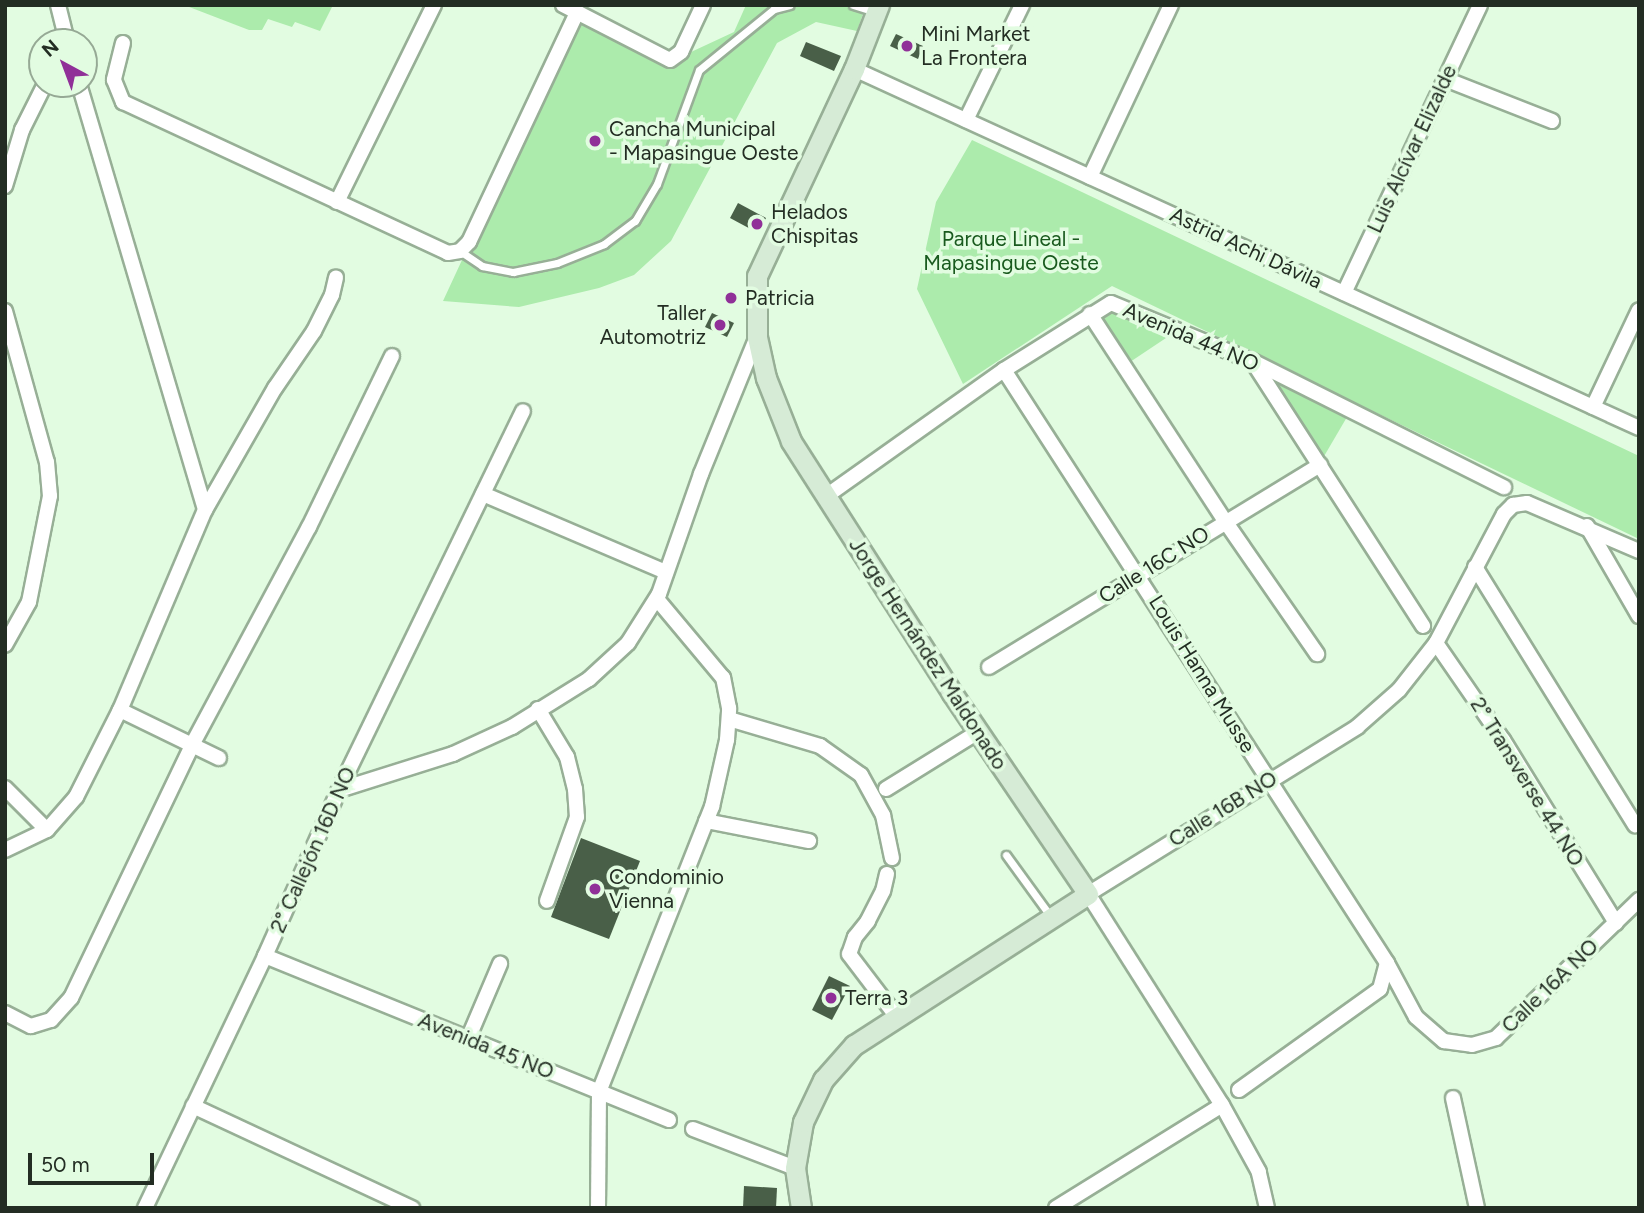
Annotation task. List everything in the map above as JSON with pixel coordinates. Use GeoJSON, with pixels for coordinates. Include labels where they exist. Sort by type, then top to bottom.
{"type":"FeatureCollection","features":[{"type":"Feature","properties":{"kind":"street"},"geometry":{"type":"LineString","coordinates":[[58,5],[64,28]]}},
{"type":"Feature","properties":{"kind":"street"},"geometry":{"type":"LineString","coordinates":[[337,202],[434,5]]}},
{"type":"Feature","properties":{"kind":"street"},"geometry":{"type":"LineString","coordinates":[[563,5],[670,60],[681,52],[703,5]]}},
{"type":"Feature","properties":{"kind":"street"},"geometry":{"type":"LineString","coordinates":[[966,120],[1022,5]]}},
{"type":"Feature","properties":{"kind":"street"},"geometry":{"type":"LineString","coordinates":[[1090,177],[1171,5]]}},
{"type":"Feature","properties":{"kind":"street","name":"Luis Alcívar Elizalde"},"geometry":{"type":"LineString","coordinates":[[1344,293],[1480,5]]}},
{"type":"Feature","properties":{"kind":"street","name":"Jorge Hernández Maldonado"},"geometry":{"type":"LineString","coordinates":[[878,8],[854,69],[757,276],[757,337],[766,378],[791,442],[825,497],[978,732],[1088,894],[1222,1105],[1259,1172],[1267,1208]]}},
{"type":"Feature","properties":{"kind":"street"},"geometry":{"type":"LineString","coordinates":[[123,43],[114,80],[123,102],[448,253],[460,251],[469,242],[577,12]]}},
{"type":"Feature","properties":{"kind":"street","name":"Astrid Achi Dávila"},"geometry":{"type":"LineString","coordinates":[[854,69],[1639,428]]}},
{"type":"Feature","properties":{"kind":"street"},"geometry":{"type":"LineString","coordinates":[[1445,79],[1552,121]]}},
{"type":"Feature","properties":{"kind":"street"},"geometry":{"type":"LineString","coordinates":[[5,186],[22,130],[38,98]]}},
{"type":"Feature","properties":{"kind":"street"},"geometry":{"type":"LineString","coordinates":[[83,98],[205,509]]}},
{"type":"Feature","properties":{"kind":"street"},"geometry":{"type":"LineString","coordinates":[[5,850],[47,830],[76,797],[120,710],[205,509],[275,388],[314,331],[332,295],[336,277]]}},
{"type":"Feature","properties":{"kind":"street","name":"Avenida 44 NO"},"geometry":{"type":"LineString","coordinates":[[825,497],[1004,370],[1111,303],[1252,361],[1504,487]]}},
{"type":"Feature","properties":{"kind":"street"},"geometry":{"type":"LineString","coordinates":[[1593,407],[1639,310]]}},
{"type":"Feature","properties":{"kind":"street"},"geometry":{"type":"LineString","coordinates":[[5,311],[47,462],[50,496],[29,602],[5,645]]}},
{"type":"Feature","properties":{"kind":"street"},"geometry":{"type":"LineString","coordinates":[[1090,314],[1225,521],[1317,654]]}},
{"type":"Feature","properties":{"kind":"street"},"geometry":{"type":"LineString","coordinates":[[339,790],[453,754],[512,727],[589,679],[628,643],[657,599],[701,474],[757,337]]}},
{"type":"Feature","properties":{"kind":"street"},"geometry":{"type":"LineString","coordinates":[[5,1013],[31,1026],[51,1020],[71,998],[192,745],[309,527],[392,356]]}},
{"type":"Feature","properties":{"kind":"street"},"geometry":{"type":"LineString","coordinates":[[1252,361],[1423,626]]}},
{"type":"Feature","properties":{"kind":"street","name":"Louis Hanna Musse"},"geometry":{"type":"LineString","coordinates":[[1004,370],[1139,574],[1387,963],[1416,1017]]}},
{"type":"Feature","properties":{"kind":"street","name":"2° Callejón 16D NO"},"geometry":{"type":"LineString","coordinates":[[145,1208],[265,956],[339,790],[523,411]]}},
{"type":"Feature","properties":{"kind":"street","name":"Calle 16C NO"},"geometry":{"type":"LineString","coordinates":[[989,667],[1225,521],[1320,466]]}},
{"type":"Feature","properties":{"kind":"street"},"geometry":{"type":"LineString","coordinates":[[483,494],[666,572]]}},
{"type":"Feature","properties":{"kind":"street","name":"Calle 16B NO"},"geometry":{"type":"LineString","coordinates":[[801,1208],[795,1168],[803,1122],[823,1080],[854,1045],[1088,894],[1357,727],[1399,690],[1436,643],[1504,514],[1518,503],[1527,503],[1587,526]]}},
{"type":"Feature","properties":{"kind":"street"},"geometry":{"type":"LineString","coordinates":[[1587,526],[1639,551]]}},
{"type":"Feature","properties":{"kind":"street"},"geometry":{"type":"LineString","coordinates":[[1587,526],[1639,616]]}},
{"type":"Feature","properties":{"kind":"street"},"geometry":{"type":"LineString","coordinates":[[1475,567],[1636,825]]}},
{"type":"Feature","properties":{"kind":"street"},"geometry":{"type":"LineString","coordinates":[[598,1208],[599,1092],[706,821],[727,740],[728,693],[723,678],[657,599]]}},
{"type":"Feature","properties":{"kind":"street","name":"2° Transverse 44 NO"},"geometry":{"type":"LineString","coordinates":[[1436,643],[1503,740],[1616,923]]}},
{"type":"Feature","properties":{"kind":"street"},"geometry":{"type":"LineString","coordinates":[[538,709],[567,757],[575,789],[577,817],[547,901]]}},
{"type":"Feature","properties":{"kind":"street"},"geometry":{"type":"LineString","coordinates":[[120,710],[219,758]]}},
{"type":"Feature","properties":{"kind":"street"},"geometry":{"type":"LineString","coordinates":[[729,719],[820,746],[861,775],[884,815],[892,858]]}},
{"type":"Feature","properties":{"kind":"street"},"geometry":{"type":"LineString","coordinates":[[886,789],[978,732]]}},
{"type":"Feature","properties":{"kind":"street"},"geometry":{"type":"LineString","coordinates":[[5,788],[47,830]]}},
{"type":"Feature","properties":{"kind":"street"},"geometry":{"type":"LineString","coordinates":[[706,821],[809,841]]}},
{"type":"Feature","properties":{"kind":"street"},"geometry":{"type":"LineString","coordinates":[[887,874],[883,891],[868,921],[855,937],[849,954],[897,1017]]}},
{"type":"Feature","properties":{"kind":"street","name":"Calle 16A NO"},"geometry":{"type":"LineString","coordinates":[[1416,1017],[1444,1041],[1472,1045],[1496,1038],[1639,900]]}},
{"type":"Feature","properties":{"kind":"street","name":"Avenida 45 NO"},"geometry":{"type":"LineString","coordinates":[[265,956],[669,1120]]}},
{"type":"Feature","properties":{"kind":"street"},"geometry":{"type":"LineString","coordinates":[[1239,1090],[1380,989],[1387,963]]}},
{"type":"Feature","properties":{"kind":"street"},"geometry":{"type":"LineString","coordinates":[[468,1039],[500,964]]}},
{"type":"Feature","properties":{"kind":"street"},"geometry":{"type":"LineString","coordinates":[[1453,1098],[1477,1208]]}},
{"type":"Feature","properties":{"kind":"street"},"geometry":{"type":"LineString","coordinates":[[1056,1208],[1222,1105]]}},
{"type":"Feature","properties":{"kind":"street"},"geometry":{"type":"LineString","coordinates":[[192,1106],[412,1208]]}},
{"type":"Feature","properties":{"kind":"street"},"geometry":{"type":"LineString","coordinates":[[693,1129],[795,1168]]}},
{"type":"Feature","properties":{"kind":"lane"},"geometry":{"type":"LineString","coordinates":[[460,251],[482,266],[513,272],[557,263],[604,244],[614,237],[635,221],[657,184],[699,70],[774,9],[790,5]]}},
{"type":"Feature","properties":{"kind":"lane"},"geometry":{"type":"LineString","coordinates":[[853,5],[878,8]]}},
{"type":"Feature","properties":{"kind":"lane"},"geometry":{"type":"LineString","coordinates":[[1006,855],[1052,917]]}},
{"type":"Feature","properties":{"kind":"green space"},"geometry":{"type":"Polygon","coordinates":[[[184,5],[333,5],[320,31],[295,22],[292,27],[268,19],[262,30],[249,30],[184,5]]]}},
{"type":"Feature","properties":{"kind":"green space"},"geometry":{"type":"Polygon","coordinates":[[[746,5],[866,5],[857,31],[816,22],[777,43],[671,241],[634,275],[599,288],[519,307],[443,301],[577,12],[676,59],[734,32],[746,5]]]}},
{"type":"Feature","properties":{"kind":"green space","name":"Parque Lineal - Mapasingue Oeste"},"geometry":{"type":"Polygon","coordinates":[[[972,140],[1639,456],[1639,539],[1112,286],[963,384],[917,289],[936,202],[972,140]]]}},
{"type":"Feature","properties":{"kind":"green space"},"geometry":{"type":"Polygon","coordinates":[[[1110,308],[1172,334],[1127,364],[1097,317],[1110,308]]]}},
{"type":"Feature","properties":{"kind":"green space"},"geometry":{"type":"Polygon","coordinates":[[[1270,380],[1347,417],[1323,458],[1270,380]]]}},
{"type":"Feature","properties":{"kind":"building","name":"Mini Market La Frontera"},"geometry":{"type":"Polygon","coordinates":[[[896,34],[923,46],[918,59],[890,46],[896,34]]]}},
{"type":"Feature","properties":{"kind":"building"},"geometry":{"type":"Polygon","coordinates":[[[806,42],[841,56],[834,71],[800,56],[806,42]]]}},
{"type":"Feature","properties":{"kind":"building"},"geometry":{"type":"Polygon","coordinates":[[[738,203],[766,218],[758,233],[730,218],[738,203]]]}},
{"type":"Feature","properties":{"kind":"building","name":"Taller Automotriz"},"geometry":{"type":"Polygon","coordinates":[[[712,313],[734,323],[727,337],[705,327],[712,313]]]}},
{"type":"Feature","properties":{"kind":"building","name":"Condominio Vienna"},"geometry":{"type":"Polygon","coordinates":[[[581,838],[640,861],[609,939],[551,917],[581,838]]]}},
{"type":"Feature","properties":{"kind":"building","name":"Terra 3"},"geometry":{"type":"Polygon","coordinates":[[[829,976],[850,986],[832,1020],[812,1010],[829,976]]]}},
{"type":"Feature","properties":{"kind":"building"},"geometry":{"type":"Polygon","coordinates":[[[744,1186],[777,1188],[776,1208],[743,1208],[744,1186]]]}},
{"type":"Feature","properties":{"kind":"place","name":"Mini Market La Frontera"},"geometry":{"type":"Point","coordinates":[907,46]}},
{"type":"Feature","properties":{"kind":"place","name":"Cancha Municipal - Mapasingue Oeste"},"geometry":{"type":"Point","coordinates":[595,141]}},
{"type":"Feature","properties":{"kind":"place","name":"Helados Chispitas"},"geometry":{"type":"Point","coordinates":[757,224]}},
{"type":"Feature","properties":{"kind":"place","name":"Patricia"},"geometry":{"type":"Point","coordinates":[731,298]}},
{"type":"Feature","properties":{"kind":"place","name":"Taller Automotriz"},"geometry":{"type":"Point","coordinates":[720,325]}},
{"type":"Feature","properties":{"kind":"place","name":"Condominio Vienna"},"geometry":{"type":"Point","coordinates":[595,889]}},
{"type":"Feature","properties":{"kind":"place","name":"Terra 3"},"geometry":{"type":"Point","coordinates":[831,998]}}]}
